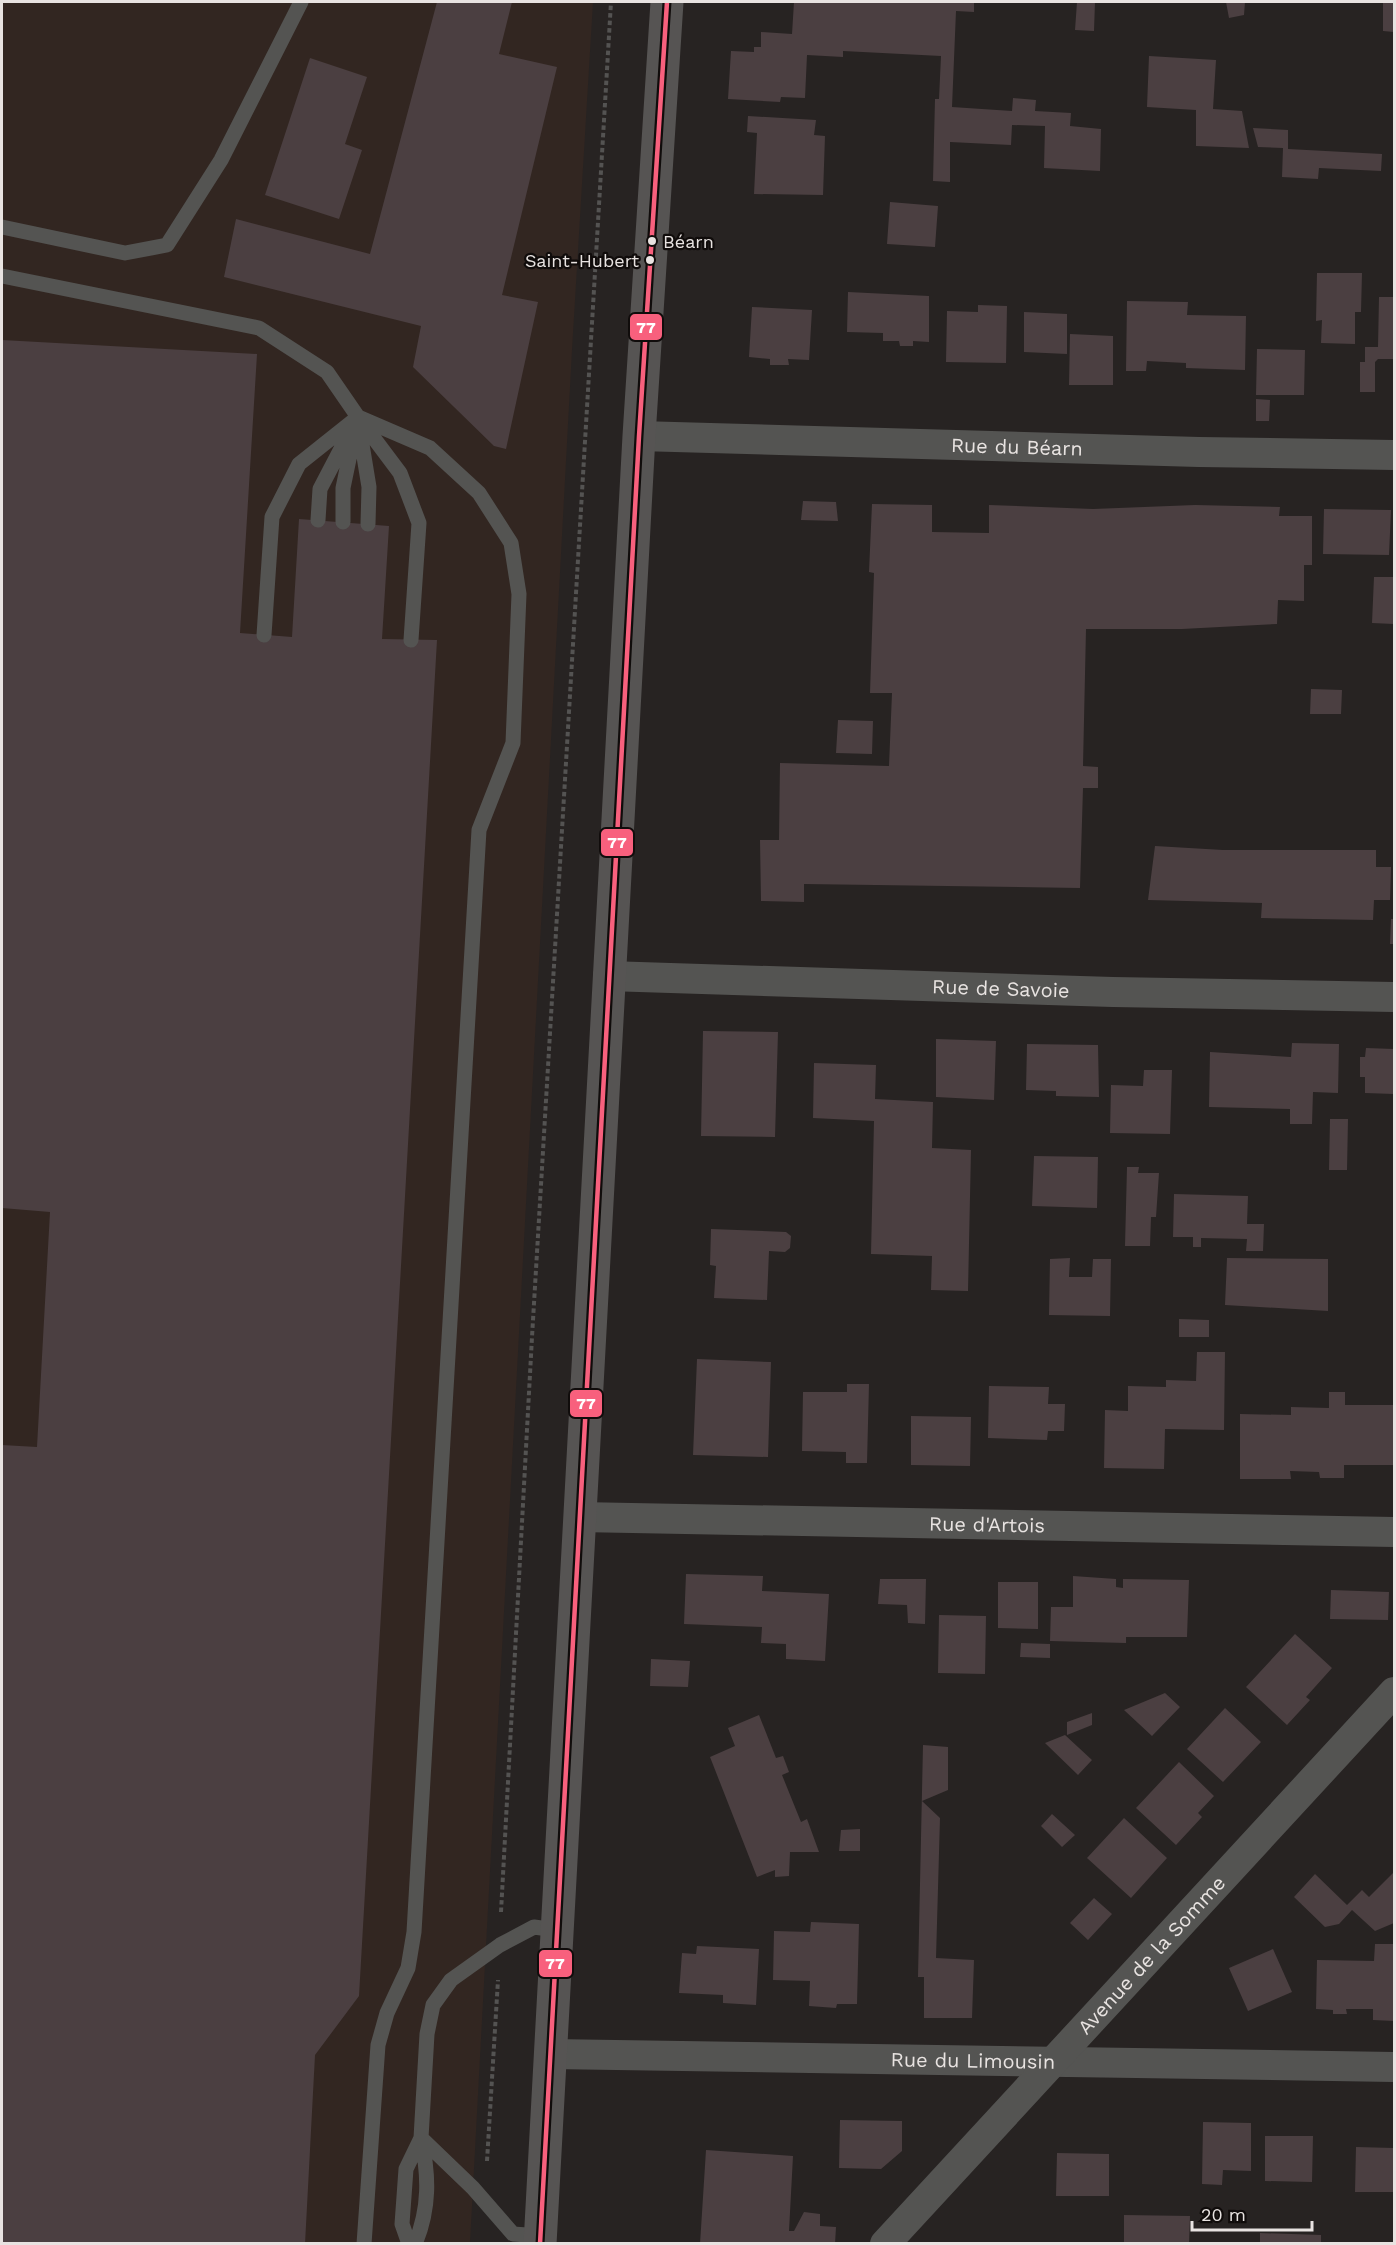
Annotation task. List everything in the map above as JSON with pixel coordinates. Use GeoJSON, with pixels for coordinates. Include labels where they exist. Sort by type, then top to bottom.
{"type":"FeatureCollection","features":[{"type":"Feature","properties":{"kind":"main road"},"geometry":{"type":"LineString","coordinates":[[541,2240],[608,976],[667,2]]}},
{"type":"Feature","properties":{"kind":"street","name":"Rue du Béarn"},"geometry":{"type":"LineString","coordinates":[[639,436],[1200,452],[1395,454]]}},
{"type":"Feature","properties":{"kind":"street","name":"Rue de Savoie"},"geometry":{"type":"LineString","coordinates":[[608,976],[1113,992],[1395,997]]}},
{"type":"Feature","properties":{"kind":"street","name":"Rue d'Artois"},"geometry":{"type":"LineString","coordinates":[[579,1517],[1395,1532]]}},
{"type":"Feature","properties":{"kind":"street","name":"Avenue de la Somme"},"geometry":{"type":"LineString","coordinates":[[885,2244],[1395,1692]]}},
{"type":"Feature","properties":{"kind":"street","name":"Rue du Limousin"},"geometry":{"type":"LineString","coordinates":[[550,2054],[1395,2067]]}},
{"type":"Feature","properties":{"kind":"lane"},"geometry":{"type":"LineString","coordinates":[[2,227],[125,253],[167,245],[221,160],[301,2]]}},
{"type":"Feature","properties":{"kind":"lane"},"geometry":{"type":"LineString","coordinates":[[2,276],[259,328],[327,372],[400,472],[419,523],[411,640]]}},
{"type":"Feature","properties":{"kind":"lane"},"geometry":{"type":"LineString","coordinates":[[318,520],[320,489],[358,417]]}},
{"type":"Feature","properties":{"kind":"lane"},"geometry":{"type":"LineString","coordinates":[[343,522],[343,488],[358,417]]}},
{"type":"Feature","properties":{"kind":"lane"},"geometry":{"type":"LineString","coordinates":[[358,417],[369,488],[368,524]]}},
{"type":"Feature","properties":{"kind":"lane"},"geometry":{"type":"LineString","coordinates":[[264,635],[272,517],[299,464],[358,417]]}},
{"type":"Feature","properties":{"kind":"lane"},"geometry":{"type":"LineString","coordinates":[[358,417],[430,448],[479,493],[511,543],[519,594],[513,743],[479,830],[414,1932],[408,1968],[387,2013],[378,2045],[364,2244]]}},
{"type":"Feature","properties":{"kind":"lane"},"geometry":{"type":"LineString","coordinates":[[415,2244],[425,2221],[428,2182],[421,2138],[427,2034],[433,2005],[451,1980],[500,1945],[534,1927],[556,1929]]}},
{"type":"Feature","properties":{"kind":"lane"},"geometry":{"type":"LineString","coordinates":[[421,2138],[484,2200],[513,2234],[541,2240]]}},
{"type":"Feature","properties":{"kind":"lane"},"geometry":{"type":"LineString","coordinates":[[409,2244],[402,2224],[406,2169],[421,2138]]}},
{"type":"Feature","properties":{"kind":"path"},"geometry":{"type":"LineString","coordinates":[[501,1917],[531,1348],[611,2]]}},
{"type":"Feature","properties":{"kind":"path"},"geometry":{"type":"LineString","coordinates":[[484,2200],[498,1976]]}},
{"type":"Feature","properties":{"kind":"shaded area"},"geometry":{"type":"Polygon","coordinates":[[[2,2],[593,2],[572,350],[470,2243],[2,2244],[2,2]]]}},
{"type":"Feature","properties":{"kind":"building"},"geometry":{"type":"Polygon","coordinates":[[[437,2],[512,2],[499,54],[557,67],[502,295],[538,302],[506,449],[494,446],[413,367],[421,326],[224,277],[236,219],[370,254],[437,2]]]}},
{"type":"Feature","properties":{"kind":"building"},"geometry":{"type":"Polygon","coordinates":[[[794,2],[974,2],[974,12],[956,11],[952,107],[1012,111],[1013,98],[1036,100],[1035,111],[1071,113],[1070,126],[1101,129],[1100,171],[1044,168],[1045,126],[1012,125],[1011,145],[950,142],[950,182],[933,181],[935,99],[939,99],[941,56],[843,51],[843,57],[807,55],[805,98],[781,97],[780,102],[728,99],[731,51],[754,52],[754,47],[761,47],[761,32],[792,34],[794,2]]]}},
{"type":"Feature","properties":{"kind":"building"},"geometry":{"type":"Polygon","coordinates":[[[1077,2],[1095,2],[1094,31],[1075,30],[1077,2]]]}},
{"type":"Feature","properties":{"kind":"building"},"geometry":{"type":"Polygon","coordinates":[[[1226,2],[1245,2],[1244,15],[1229,18],[1226,2]]]}},
{"type":"Feature","properties":{"kind":"building"},"geometry":{"type":"Polygon","coordinates":[[[1383,2],[1394,2],[1394,32],[1383,31],[1383,2]]]}},
{"type":"Feature","properties":{"kind":"building"},"geometry":{"type":"Polygon","coordinates":[[[1149,56],[1216,60],[1213,109],[1242,111],[1249,148],[1196,146],[1196,110],[1147,107],[1149,56]]]}},
{"type":"Feature","properties":{"kind":"building"},"geometry":{"type":"Polygon","coordinates":[[[310,58],[367,77],[345,144],[362,150],[339,219],[265,195],[310,58]]]}},
{"type":"Feature","properties":{"kind":"building"},"geometry":{"type":"Polygon","coordinates":[[[748,116],[816,120],[814,135],[825,136],[823,195],[754,194],[757,133],[747,132],[748,116]]]}},
{"type":"Feature","properties":{"kind":"building"},"geometry":{"type":"Polygon","coordinates":[[[1253,128],[1288,130],[1288,149],[1382,154],[1381,171],[1319,168],[1318,179],[1282,177],[1283,148],[1258,147],[1253,128]]]}},
{"type":"Feature","properties":{"kind":"building"},"geometry":{"type":"Polygon","coordinates":[[[890,202],[938,206],[935,247],[887,244],[890,202]]]}},
{"type":"Feature","properties":{"kind":"building"},"geometry":{"type":"Polygon","coordinates":[[[1317,273],[1362,273],[1361,312],[1355,312],[1355,344],[1321,343],[1322,320],[1316,321],[1317,273]]]}},
{"type":"Feature","properties":{"kind":"building"},"geometry":{"type":"Polygon","coordinates":[[[848,292],[929,296],[929,342],[913,341],[913,346],[900,346],[899,341],[883,341],[883,333],[847,332],[848,292]]]}},
{"type":"Feature","properties":{"kind":"building"},"geometry":{"type":"Polygon","coordinates":[[[1379,297],[1394,297],[1394,359],[1378,359],[1375,362],[1375,392],[1360,392],[1360,362],[1365,362],[1365,347],[1378,347],[1379,297]]]}},
{"type":"Feature","properties":{"kind":"building"},"geometry":{"type":"Polygon","coordinates":[[[1127,301],[1188,302],[1187,315],[1246,316],[1245,370],[1186,368],[1186,363],[1147,361],[1146,371],[1126,371],[1127,301]]]}},
{"type":"Feature","properties":{"kind":"building"},"geometry":{"type":"Polygon","coordinates":[[[978,305],[1007,306],[1006,363],[946,362],[947,311],[978,312],[978,305]]]}},
{"type":"Feature","properties":{"kind":"building"},"geometry":{"type":"Polygon","coordinates":[[[752,307],[812,310],[809,360],[788,359],[789,365],[770,365],[770,359],[749,357],[752,307]]]}},
{"type":"Feature","properties":{"kind":"building"},"geometry":{"type":"Polygon","coordinates":[[[1024,312],[1067,314],[1067,354],[1024,352],[1024,312]]]}},
{"type":"Feature","properties":{"kind":"building"},"geometry":{"type":"Polygon","coordinates":[[[1070,334],[1113,336],[1113,385],[1069,385],[1070,334]]]}},
{"type":"Feature","properties":{"kind":"building"},"geometry":{"type":"Polygon","coordinates":[[[2,340],[257,354],[240,633],[292,637],[299,519],[389,526],[382,639],[437,640],[359,1996],[315,2055],[305,2244],[2,2244],[2,1445],[37,1447],[50,1212],[2,1208],[2,340]]]}},
{"type":"Feature","properties":{"kind":"building"},"geometry":{"type":"Polygon","coordinates":[[[1257,349],[1305,350],[1304,395],[1256,395],[1257,349]]]}},
{"type":"Feature","properties":{"kind":"building"},"geometry":{"type":"Polygon","coordinates":[[[1256,399],[1270,400],[1269,421],[1256,421],[1256,399]]]}},
{"type":"Feature","properties":{"kind":"building"},"geometry":{"type":"Polygon","coordinates":[[[803,501],[836,502],[838,521],[801,520],[803,501]]]}},
{"type":"Feature","properties":{"kind":"building"},"geometry":{"type":"Polygon","coordinates":[[[872,504],[932,505],[932,532],[989,533],[989,505],[1093,509],[1195,505],[1280,507],[1279,516],[1312,516],[1312,565],[1304,565],[1304,601],[1278,600],[1277,624],[1182,629],[1086,629],[1083,766],[1098,767],[1098,788],[1083,788],[1080,888],[804,884],[804,902],[761,901],[760,840],[779,840],[780,763],[889,766],[892,693],[870,693],[874,573],[869,572],[872,504]]]}},
{"type":"Feature","properties":{"kind":"building"},"geometry":{"type":"Polygon","coordinates":[[[1324,509],[1391,510],[1389,555],[1323,554],[1324,509]]]}},
{"type":"Feature","properties":{"kind":"building"},"geometry":{"type":"Polygon","coordinates":[[[1374,577],[1394,577],[1394,624],[1372,623],[1374,577]]]}},
{"type":"Feature","properties":{"kind":"building"},"geometry":{"type":"Polygon","coordinates":[[[1311,689],[1342,690],[1341,714],[1310,714],[1311,689]]]}},
{"type":"Feature","properties":{"kind":"building"},"geometry":{"type":"Polygon","coordinates":[[[838,720],[873,721],[872,754],[836,753],[838,720]]]}},
{"type":"Feature","properties":{"kind":"building"},"geometry":{"type":"Polygon","coordinates":[[[1155,846],[1223,850],[1376,850],[1376,867],[1391,867],[1390,900],[1374,900],[1373,920],[1261,918],[1262,903],[1148,900],[1155,846]]]}},
{"type":"Feature","properties":{"kind":"building"},"geometry":{"type":"Polygon","coordinates":[[[1391,919],[1394,919],[1394,944],[1390,944],[1391,919]]]}},
{"type":"Feature","properties":{"kind":"building"},"geometry":{"type":"Polygon","coordinates":[[[703,1031],[778,1032],[775,1137],[701,1136],[703,1031]]]}},
{"type":"Feature","properties":{"kind":"building"},"geometry":{"type":"Polygon","coordinates":[[[936,1039],[996,1041],[994,1100],[936,1097],[936,1039]]]}},
{"type":"Feature","properties":{"kind":"building"},"geometry":{"type":"Polygon","coordinates":[[[1292,1043],[1339,1044],[1338,1093],[1313,1092],[1312,1124],[1290,1124],[1290,1109],[1209,1107],[1210,1052],[1291,1057],[1292,1043]]]}},
{"type":"Feature","properties":{"kind":"building"},"geometry":{"type":"Polygon","coordinates":[[[1027,1044],[1098,1045],[1099,1097],[1056,1096],[1056,1091],[1026,1090],[1027,1044]]]}},
{"type":"Feature","properties":{"kind":"building"},"geometry":{"type":"Polygon","coordinates":[[[1366,1048],[1394,1049],[1394,1094],[1365,1093],[1365,1077],[1360,1077],[1360,1057],[1365,1057],[1366,1048]]]}},
{"type":"Feature","properties":{"kind":"building"},"geometry":{"type":"Polygon","coordinates":[[[814,1063],[876,1065],[875,1099],[933,1102],[932,1148],[971,1150],[968,1291],[931,1290],[932,1256],[871,1254],[874,1121],[813,1118],[814,1063]]]}},
{"type":"Feature","properties":{"kind":"building"},"geometry":{"type":"Polygon","coordinates":[[[1144,1070],[1172,1070],[1170,1134],[1110,1133],[1111,1085],[1143,1086],[1144,1070]]]}},
{"type":"Feature","properties":{"kind":"building"},"geometry":{"type":"Polygon","coordinates":[[[1330,1119],[1348,1119],[1347,1170],[1329,1170],[1330,1119]]]}},
{"type":"Feature","properties":{"kind":"building"},"geometry":{"type":"Polygon","coordinates":[[[1034,1156],[1098,1157],[1097,1208],[1032,1206],[1034,1156]]]}},
{"type":"Feature","properties":{"kind":"building"},"geometry":{"type":"Polygon","coordinates":[[[1127,1167],[1139,1167],[1138,1173],[1159,1173],[1156,1217],[1151,1217],[1150,1246],[1125,1246],[1127,1167]]]}},
{"type":"Feature","properties":{"kind":"building"},"geometry":{"type":"Polygon","coordinates":[[[1174,1194],[1248,1196],[1247,1224],[1264,1224],[1263,1251],[1246,1251],[1247,1239],[1201,1238],[1201,1247],[1193,1247],[1193,1237],[1173,1237],[1174,1194]]]}},
{"type":"Feature","properties":{"kind":"building"},"geometry":{"type":"Polygon","coordinates":[[[711,1229],[786,1232],[791,1236],[790,1248],[785,1252],[769,1251],[767,1300],[714,1298],[716,1266],[710,1265],[711,1229]]]}},
{"type":"Feature","properties":{"kind":"building"},"geometry":{"type":"Polygon","coordinates":[[[1070,1258],[1069,1277],[1092,1277],[1093,1259],[1111,1259],[1110,1316],[1049,1315],[1050,1259],[1070,1258]]]}},
{"type":"Feature","properties":{"kind":"building"},"geometry":{"type":"Polygon","coordinates":[[[1227,1258],[1328,1259],[1328,1311],[1225,1305],[1227,1258]]]}},
{"type":"Feature","properties":{"kind":"building"},"geometry":{"type":"Polygon","coordinates":[[[1179,1319],[1209,1320],[1209,1337],[1179,1337],[1179,1319]]]}},
{"type":"Feature","properties":{"kind":"building"},"geometry":{"type":"Polygon","coordinates":[[[1197,1352],[1225,1352],[1224,1430],[1165,1429],[1164,1469],[1104,1468],[1105,1410],[1128,1411],[1128,1386],[1166,1387],[1166,1380],[1196,1381],[1197,1352]]]}},
{"type":"Feature","properties":{"kind":"building"},"geometry":{"type":"Polygon","coordinates":[[[697,1359],[771,1362],[768,1457],[693,1455],[697,1359]]]}},
{"type":"Feature","properties":{"kind":"building"},"geometry":{"type":"Polygon","coordinates":[[[847,1384],[869,1384],[867,1463],[846,1463],[846,1452],[802,1451],[803,1392],[847,1392],[847,1384]]]}},
{"type":"Feature","properties":{"kind":"building"},"geometry":{"type":"Polygon","coordinates":[[[989,1386],[1049,1387],[1048,1404],[1065,1404],[1064,1431],[1048,1431],[1047,1440],[988,1438],[989,1386]]]}},
{"type":"Feature","properties":{"kind":"building"},"geometry":{"type":"Polygon","coordinates":[[[1329,1392],[1345,1392],[1345,1405],[1394,1405],[1394,1465],[1344,1465],[1344,1478],[1320,1478],[1319,1472],[1290,1471],[1291,1479],[1240,1479],[1240,1414],[1291,1415],[1291,1407],[1329,1408],[1329,1392]]]}},
{"type":"Feature","properties":{"kind":"building"},"geometry":{"type":"Polygon","coordinates":[[[911,1416],[971,1417],[970,1466],[911,1465],[911,1416]]]}},
{"type":"Feature","properties":{"kind":"building"},"geometry":{"type":"Polygon","coordinates":[[[686,1574],[763,1576],[762,1591],[829,1594],[825,1661],[786,1659],[786,1644],[761,1643],[762,1627],[684,1624],[686,1574]]]}},
{"type":"Feature","properties":{"kind":"building"},"geometry":{"type":"Polygon","coordinates":[[[1073,1576],[1116,1579],[1116,1587],[1123,1588],[1123,1579],[1189,1580],[1187,1637],[1126,1637],[1126,1643],[1050,1641],[1051,1607],[1073,1607],[1073,1576]]]}},
{"type":"Feature","properties":{"kind":"building"},"geometry":{"type":"Polygon","coordinates":[[[880,1579],[926,1579],[925,1624],[908,1623],[907,1605],[878,1604],[880,1579]]]}},
{"type":"Feature","properties":{"kind":"building"},"geometry":{"type":"Polygon","coordinates":[[[998,1582],[1038,1582],[1038,1629],[998,1628],[998,1582]]]}},
{"type":"Feature","properties":{"kind":"building"},"geometry":{"type":"Polygon","coordinates":[[[1331,1590],[1389,1592],[1388,1620],[1330,1619],[1331,1590]]]}},
{"type":"Feature","properties":{"kind":"building"},"geometry":{"type":"Polygon","coordinates":[[[939,1615],[986,1616],[985,1674],[938,1673],[939,1615]]]}},
{"type":"Feature","properties":{"kind":"building"},"geometry":{"type":"Polygon","coordinates":[[[1295,1634],[1332,1668],[1306,1697],[1310,1700],[1287,1725],[1246,1687],[1295,1634]]]}},
{"type":"Feature","properties":{"kind":"building"},"geometry":{"type":"Polygon","coordinates":[[[1021,1643],[1050,1644],[1050,1658],[1020,1657],[1021,1643]]]}},
{"type":"Feature","properties":{"kind":"building"},"geometry":{"type":"Polygon","coordinates":[[[651,1659],[690,1661],[688,1687],[650,1686],[651,1659]]]}},
{"type":"Feature","properties":{"kind":"building"},"geometry":{"type":"Polygon","coordinates":[[[1165,1693],[1180,1707],[1152,1736],[1124,1710],[1165,1693]]]}},
{"type":"Feature","properties":{"kind":"building"},"geometry":{"type":"Polygon","coordinates":[[[1225,1708],[1261,1742],[1223,1782],[1187,1749],[1225,1708]]]}},
{"type":"Feature","properties":{"kind":"building"},"geometry":{"type":"Polygon","coordinates":[[[1092,1713],[1092,1725],[1067,1735],[1067,1722],[1092,1713]]]}},
{"type":"Feature","properties":{"kind":"building"},"geometry":{"type":"Polygon","coordinates":[[[759,1715],[776,1758],[783,1756],[789,1772],[782,1775],[801,1822],[807,1819],[819,1852],[790,1852],[789,1876],[775,1877],[775,1870],[757,1877],[710,1757],[735,1746],[728,1728],[759,1715]]]}},
{"type":"Feature","properties":{"kind":"building"},"geometry":{"type":"Polygon","coordinates":[[[1065,1735],[1092,1760],[1078,1775],[1045,1743],[1065,1735]]]}},
{"type":"Feature","properties":{"kind":"building"},"geometry":{"type":"Polygon","coordinates":[[[923,1745],[948,1747],[948,1790],[922,1801],[940,1818],[936,1958],[974,1960],[972,2018],[924,2018],[924,1977],[918,1977],[923,1745]]]}},
{"type":"Feature","properties":{"kind":"building"},"geometry":{"type":"Polygon","coordinates":[[[1179,1762],[1214,1796],[1198,1813],[1202,1817],[1176,1845],[1136,1808],[1179,1762]]]}},
{"type":"Feature","properties":{"kind":"building"},"geometry":{"type":"Polygon","coordinates":[[[1052,1814],[1075,1835],[1062,1847],[1041,1826],[1052,1814]]]}},
{"type":"Feature","properties":{"kind":"building"},"geometry":{"type":"Polygon","coordinates":[[[1124,1818],[1167,1858],[1131,1898],[1087,1858],[1124,1818]]]}},
{"type":"Feature","properties":{"kind":"building"},"geometry":{"type":"Polygon","coordinates":[[[860,1829],[860,1851],[839,1851],[841,1830],[860,1829]]]}},
{"type":"Feature","properties":{"kind":"building"},"geometry":{"type":"Polygon","coordinates":[[[1394,1872],[1394,1923],[1375,1931],[1352,1910],[1339,1924],[1325,1927],[1294,1897],[1315,1874],[1347,1905],[1362,1890],[1369,1897],[1394,1872]]]}},
{"type":"Feature","properties":{"kind":"building"},"geometry":{"type":"Polygon","coordinates":[[[1094,1898],[1112,1914],[1088,1940],[1070,1923],[1094,1898]]]}},
{"type":"Feature","properties":{"kind":"building"},"geometry":{"type":"Polygon","coordinates":[[[811,1922],[859,1924],[857,2004],[837,2004],[836,2008],[809,2006],[810,1981],[773,1980],[774,1931],[810,1932],[811,1922]]]}},
{"type":"Feature","properties":{"kind":"building"},"geometry":{"type":"Polygon","coordinates":[[[1375,1944],[1394,1944],[1394,2021],[1373,2020],[1373,2009],[1346,2009],[1347,2014],[1333,2014],[1333,2010],[1316,2009],[1317,1960],[1374,1961],[1375,1944]]]}},
{"type":"Feature","properties":{"kind":"building"},"geometry":{"type":"Polygon","coordinates":[[[697,1946],[759,1949],[756,2005],[723,2003],[723,1995],[679,1993],[682,1953],[696,1954],[697,1946]]]}},
{"type":"Feature","properties":{"kind":"building"},"geometry":{"type":"Polygon","coordinates":[[[1273,1949],[1292,1992],[1248,2011],[1229,1968],[1273,1949]]]}},
{"type":"Feature","properties":{"kind":"building"},"geometry":{"type":"Polygon","coordinates":[[[840,2120],[902,2121],[902,2151],[881,2169],[839,2168],[840,2120]]]}},
{"type":"Feature","properties":{"kind":"building"},"geometry":{"type":"Polygon","coordinates":[[[1203,2122],[1251,2123],[1251,2171],[1223,2170],[1222,2185],[1202,2184],[1203,2122]]]}},
{"type":"Feature","properties":{"kind":"building"},"geometry":{"type":"Polygon","coordinates":[[[1265,2136],[1313,2136],[1312,2182],[1265,2181],[1265,2136]]]}},
{"type":"Feature","properties":{"kind":"building"},"geometry":{"type":"Polygon","coordinates":[[[1356,2147],[1394,2148],[1394,2192],[1355,2192],[1356,2147]]]}},
{"type":"Feature","properties":{"kind":"building"},"geometry":{"type":"Polygon","coordinates":[[[706,2150],[793,2156],[789,2231],[794,2231],[804,2212],[820,2214],[820,2226],[836,2227],[835,2244],[700,2244],[706,2150]]]}},
{"type":"Feature","properties":{"kind":"building"},"geometry":{"type":"Polygon","coordinates":[[[1057,2153],[1109,2154],[1109,2196],[1056,2196],[1057,2153]]]}},
{"type":"Feature","properties":{"kind":"building"},"geometry":{"type":"Polygon","coordinates":[[[1124,2215],[1190,2216],[1189,2244],[1124,2244],[1124,2215]]]}},
{"type":"Feature","properties":{"kind":"building"},"geometry":{"type":"Polygon","coordinates":[[[1260,2233],[1321,2235],[1321,2244],[1260,2244],[1260,2233]]]}},
{"type":"Feature","properties":{"kind":"transit line","name":"77"},"geometry":{"type":"LineString","coordinates":[[540,2244],[639,436],[667,2]]}},
{"type":"Feature","properties":{"kind":"place","name":"Béarn"},"geometry":{"type":"Point","coordinates":[652,241]}},
{"type":"Feature","properties":{"kind":"place","name":"Saint-Hubert"},"geometry":{"type":"Point","coordinates":[650,260]}}]}
